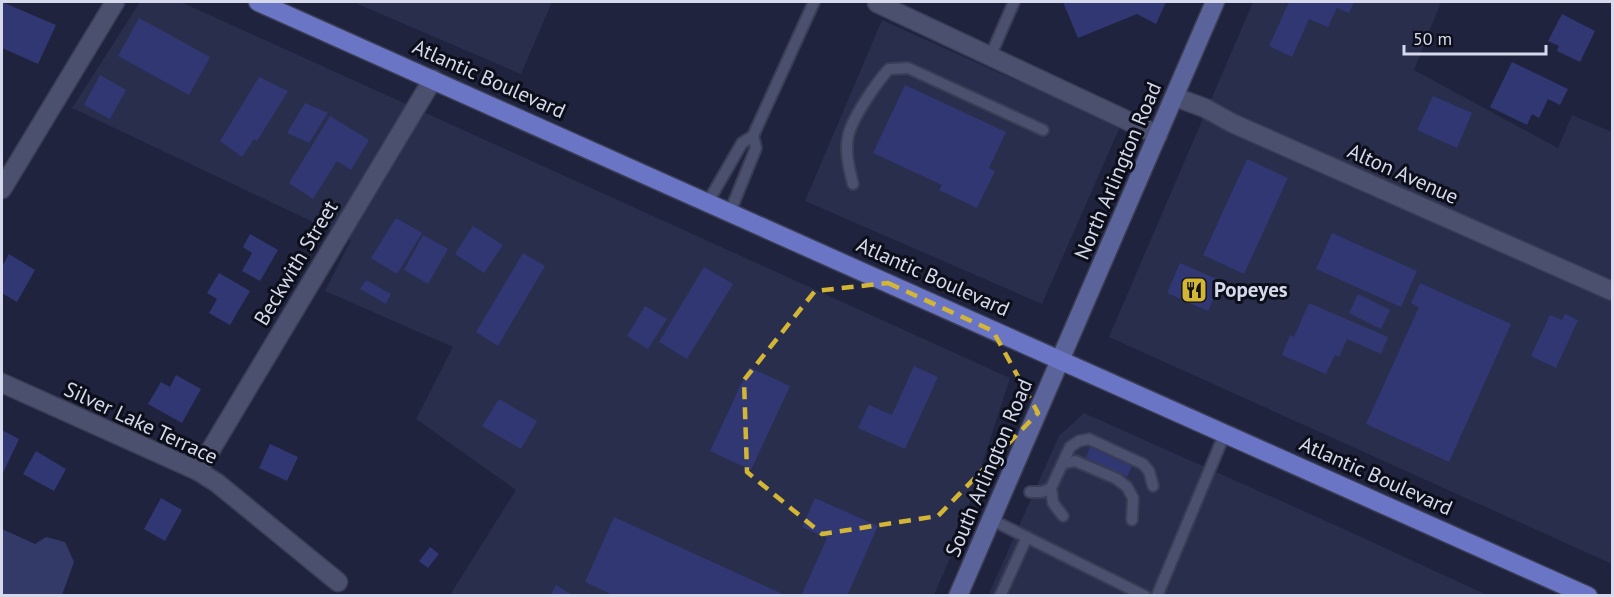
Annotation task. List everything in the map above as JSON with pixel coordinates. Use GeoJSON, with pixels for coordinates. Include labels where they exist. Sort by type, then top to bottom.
{"type":"FeatureCollection","features":[{"type":"Feature","properties":{"kind":"main road","name":"Atlantic Boulevard"},"geometry":{"type":"LineString","coordinates":[[258,2],[1588,596]]}},
{"type":"Feature","properties":{"kind":"main road","name":"North Arlington Road"},"geometry":{"type":"LineString","coordinates":[[1061,359],[1215,2]]}},
{"type":"Feature","properties":{"kind":"main road","name":"South Arlington Road"},"geometry":{"type":"LineString","coordinates":[[958,596],[1061,359]]}},
{"type":"Feature","properties":{"kind":"street"},"geometry":{"type":"LineString","coordinates":[[2,189],[115,2]]}},
{"type":"Feature","properties":{"kind":"street"},"geometry":{"type":"LineString","coordinates":[[875,2],[1158,135]]}},
{"type":"Feature","properties":{"kind":"street","name":"Beckwith Street"},"geometry":{"type":"LineString","coordinates":[[198,471],[433,79]]}},
{"type":"Feature","properties":{"kind":"street","name":"Alton Avenue"},"geometry":{"type":"LineString","coordinates":[[1175,97],[1205,108],[1232,123],[1612,291]]}},
{"type":"Feature","properties":{"kind":"street","name":"Silver Lake Terrace"},"geometry":{"type":"LineString","coordinates":[[2,383],[198,471],[217,483],[338,582]]}},
{"type":"Feature","properties":{"kind":"lane"},"geometry":{"type":"LineString","coordinates":[[708,202],[742,143],[753,136],[814,2]]}},
{"type":"Feature","properties":{"kind":"lane"},"geometry":{"type":"LineString","coordinates":[[990,57],[1014,2]]}},
{"type":"Feature","properties":{"kind":"lane"},"geometry":{"type":"LineString","coordinates":[[853,184],[847,158],[848,135],[874,86],[889,69],[908,68],[1043,130]]}},
{"type":"Feature","properties":{"kind":"lane"},"geometry":{"type":"LineString","coordinates":[[730,212],[756,148],[753,136]]}},
{"type":"Feature","properties":{"kind":"lane"},"geometry":{"type":"LineString","coordinates":[[1157,596],[1225,433]]}},
{"type":"Feature","properties":{"kind":"lane"},"geometry":{"type":"LineString","coordinates":[[1063,516],[1053,503],[1051,488],[1070,447],[1079,441],[1089,439],[1143,464],[1149,471],[1153,486]]}},
{"type":"Feature","properties":{"kind":"lane"},"geometry":{"type":"LineString","coordinates":[[1062,464],[1075,461],[1122,483],[1133,498],[1132,520]]}},
{"type":"Feature","properties":{"kind":"lane"},"geometry":{"type":"LineString","coordinates":[[1030,492],[1042,492],[1051,488]]}},
{"type":"Feature","properties":{"kind":"lane"},"geometry":{"type":"LineString","coordinates":[[992,520],[1140,594]]}},
{"type":"Feature","properties":{"kind":"lane"},"geometry":{"type":"LineString","coordinates":[[1000,596],[1027,537]]}},
{"type":"Feature","properties":{"kind":"highlighted area"},"geometry":{"type":"Polygon","coordinates":[[[888,283],[993,331],[1038,413],[938,516],[822,534],[747,472],[744,380],[815,291],[888,283]]]}},
{"type":"Feature","properties":{"kind":"shaded area"},"geometry":{"type":"Polygon","coordinates":[[[140,2],[181,2],[1010,378],[957,542],[934,595],[450,595],[516,490],[416,419],[453,347],[325,291],[351,240],[72,108],[140,2]]]}},
{"type":"Feature","properties":{"kind":"shaded area"},"geometry":{"type":"Polygon","coordinates":[[[353,2],[552,2],[521,74],[353,2]]]}},
{"type":"Feature","properties":{"kind":"shaded area"},"geometry":{"type":"Polygon","coordinates":[[[1253,2],[1441,2],[1414,70],[1558,148],[1572,115],[1612,132],[1612,564],[1109,337],[1253,2]]]}},
{"type":"Feature","properties":{"kind":"shaded area"},"geometry":{"type":"Polygon","coordinates":[[[882,20],[1120,127],[1042,304],[805,201],[882,20]]]}},
{"type":"Feature","properties":{"kind":"shaded area"},"geometry":{"type":"Polygon","coordinates":[[[1084,413],[1487,595],[988,596],[1059,436],[1084,413]]]}},
{"type":"Feature","properties":{"kind":"shaded area"},"geometry":{"type":"Polygon","coordinates":[[[2,529],[35,544],[46,537],[65,542],[74,562],[62,595],[2,595],[2,529]]]}},
{"type":"Feature","properties":{"kind":"building"},"geometry":{"type":"Polygon","coordinates":[[[2,2],[56,25],[38,64],[2,48],[2,2]]]}},
{"type":"Feature","properties":{"kind":"building"},"geometry":{"type":"Polygon","coordinates":[[[1063,2],[1166,2],[1156,24],[1137,14],[1078,38],[1063,2]]]}},
{"type":"Feature","properties":{"kind":"building"},"geometry":{"type":"Polygon","coordinates":[[[1289,2],[1354,2],[1349,13],[1337,8],[1328,27],[1309,19],[1292,57],[1269,46],[1289,2]]]}},
{"type":"Feature","properties":{"kind":"building"},"geometry":{"type":"Polygon","coordinates":[[[1562,14],[1595,31],[1580,62],[1557,51],[1559,46],[1548,41],[1562,14]]]}},
{"type":"Feature","properties":{"kind":"building"},"geometry":{"type":"Polygon","coordinates":[[[139,18],[210,57],[189,95],[118,56],[139,18]]]}},
{"type":"Feature","properties":{"kind":"building"},"geometry":{"type":"Polygon","coordinates":[[[1512,62],[1568,89],[1560,105],[1548,99],[1539,118],[1532,114],[1527,125],[1490,107],[1512,62]]]}},
{"type":"Feature","properties":{"kind":"building"},"geometry":{"type":"Polygon","coordinates":[[[100,75],[126,90],[110,119],[84,105],[100,75]]]}},
{"type":"Feature","properties":{"kind":"building"},"geometry":{"type":"Polygon","coordinates":[[[259,77],[288,91],[257,141],[254,139],[242,157],[220,141],[259,77]]]}},
{"type":"Feature","properties":{"kind":"building"},"geometry":{"type":"Polygon","coordinates":[[[905,85],[1006,132],[989,168],[995,171],[977,208],[939,190],[942,185],[873,153],[905,85]]]}},
{"type":"Feature","properties":{"kind":"building"},"geometry":{"type":"Polygon","coordinates":[[[1433,96],[1472,113],[1457,148],[1417,130],[1433,96]]]}},
{"type":"Feature","properties":{"kind":"building"},"geometry":{"type":"Polygon","coordinates":[[[305,103],[328,113],[309,143],[287,133],[305,103]]]}},
{"type":"Feature","properties":{"kind":"building"},"geometry":{"type":"Polygon","coordinates":[[[330,116],[369,140],[351,170],[337,161],[313,199],[289,183],[330,116]]]}},
{"type":"Feature","properties":{"kind":"building"},"geometry":{"type":"Polygon","coordinates":[[[1247,159],[1288,178],[1244,274],[1203,255],[1247,159]]]}},
{"type":"Feature","properties":{"kind":"building"},"geometry":{"type":"Polygon","coordinates":[[[396,218],[422,233],[397,274],[371,258],[396,218]]]}},
{"type":"Feature","properties":{"kind":"building"},"geometry":{"type":"Polygon","coordinates":[[[473,226],[503,245],[484,273],[455,254],[473,226]]]}},
{"type":"Feature","properties":{"kind":"building"},"geometry":{"type":"Polygon","coordinates":[[[1332,233],[1417,271],[1401,307],[1316,269],[1332,233]]]}},
{"type":"Feature","properties":{"kind":"building"},"geometry":{"type":"Polygon","coordinates":[[[250,234],[278,250],[260,281],[242,271],[252,253],[243,247],[250,234]]]}},
{"type":"Feature","properties":{"kind":"building"},"geometry":{"type":"Polygon","coordinates":[[[423,235],[448,249],[428,284],[404,270],[423,235]]]}},
{"type":"Feature","properties":{"kind":"building"},"geometry":{"type":"Polygon","coordinates":[[[523,253],[545,266],[498,346],[476,332],[523,253]]]}},
{"type":"Feature","properties":{"kind":"building"},"geometry":{"type":"Polygon","coordinates":[[[9,254],[35,270],[17,302],[2,293],[2,267],[9,254]]]}},
{"type":"Feature","properties":{"kind":"building"},"geometry":{"type":"Polygon","coordinates":[[[1180,263],[1221,281],[1208,311],[1167,293],[1180,263]]]}},
{"type":"Feature","properties":{"kind":"building"},"geometry":{"type":"Polygon","coordinates":[[[704,267],[733,284],[687,359],[659,342],[704,267]]]}},
{"type":"Feature","properties":{"kind":"building"},"geometry":{"type":"Polygon","coordinates":[[[219,273],[250,291],[230,325],[209,313],[217,299],[207,293],[219,273]]]}},
{"type":"Feature","properties":{"kind":"building"},"geometry":{"type":"Polygon","coordinates":[[[366,280],[391,294],[386,304],[360,289],[366,280]]]}},
{"type":"Feature","properties":{"kind":"building"},"geometry":{"type":"Polygon","coordinates":[[[1420,283],[1511,324],[1449,462],[1366,424],[1419,307],[1411,303],[1420,283]]]}},
{"type":"Feature","properties":{"kind":"building"},"geometry":{"type":"Polygon","coordinates":[[[1358,294],[1390,310],[1381,329],[1349,313],[1358,294]]]}},
{"type":"Feature","properties":{"kind":"building"},"geometry":{"type":"Polygon","coordinates":[[[1309,303],[1388,337],[1381,354],[1347,339],[1339,357],[1335,355],[1326,374],[1282,355],[1290,335],[1294,337],[1309,303]]]}},
{"type":"Feature","properties":{"kind":"building"},"geometry":{"type":"Polygon","coordinates":[[[645,306],[667,319],[648,349],[627,336],[645,306]]]}},
{"type":"Feature","properties":{"kind":"building"},"geometry":{"type":"Polygon","coordinates":[[[1565,314],[1578,320],[1556,368],[1531,356],[1550,315],[1562,320],[1565,314]]]}},
{"type":"Feature","properties":{"kind":"building"},"geometry":{"type":"Polygon","coordinates":[[[914,366],[938,377],[905,449],[858,428],[869,405],[892,415],[914,366]]]}},
{"type":"Feature","properties":{"kind":"building"},"geometry":{"type":"Polygon","coordinates":[[[749,367],[790,386],[751,470],[710,451],[749,367]]]}},
{"type":"Feature","properties":{"kind":"building"},"geometry":{"type":"Polygon","coordinates":[[[176,375],[201,389],[182,423],[148,404],[161,382],[170,387],[176,375]]]}},
{"type":"Feature","properties":{"kind":"building"},"geometry":{"type":"Polygon","coordinates":[[[499,399],[537,421],[521,449],[482,426],[499,399]]]}},
{"type":"Feature","properties":{"kind":"building"},"geometry":{"type":"Polygon","coordinates":[[[2,430],[19,439],[2,475],[2,430]]]}},
{"type":"Feature","properties":{"kind":"building"},"geometry":{"type":"Polygon","coordinates":[[[270,444],[298,457],[287,481],[259,468],[270,444]]]}},
{"type":"Feature","properties":{"kind":"building"},"geometry":{"type":"Polygon","coordinates":[[[1090,447],[1132,466],[1127,477],[1086,458],[1090,447]]]}},
{"type":"Feature","properties":{"kind":"building"},"geometry":{"type":"Polygon","coordinates":[[[36,451],[66,469],[54,491],[23,474],[36,451]]]}},
{"type":"Feature","properties":{"kind":"building"},"geometry":{"type":"Polygon","coordinates":[[[161,498],[182,510],[165,541],[144,529],[161,498]]]}},
{"type":"Feature","properties":{"kind":"building"},"geometry":{"type":"Polygon","coordinates":[[[815,498],[878,526],[847,596],[801,596],[827,538],[802,527],[815,498]]]}},
{"type":"Feature","properties":{"kind":"building"},"geometry":{"type":"Polygon","coordinates":[[[614,517],[787,596],[615,596],[585,582],[614,517]]]}},
{"type":"Feature","properties":{"kind":"building"},"geometry":{"type":"Polygon","coordinates":[[[430,547],[439,554],[428,568],[419,561],[430,547]]]}},
{"type":"Feature","properties":{"kind":"building"},"geometry":{"type":"Polygon","coordinates":[[[556,585],[574,596],[550,596],[556,585]]]}},
{"type":"Feature","properties":{"kind":"place","name":"Popeyes"},"geometry":{"type":"Point","coordinates":[1194,290]}}]}
